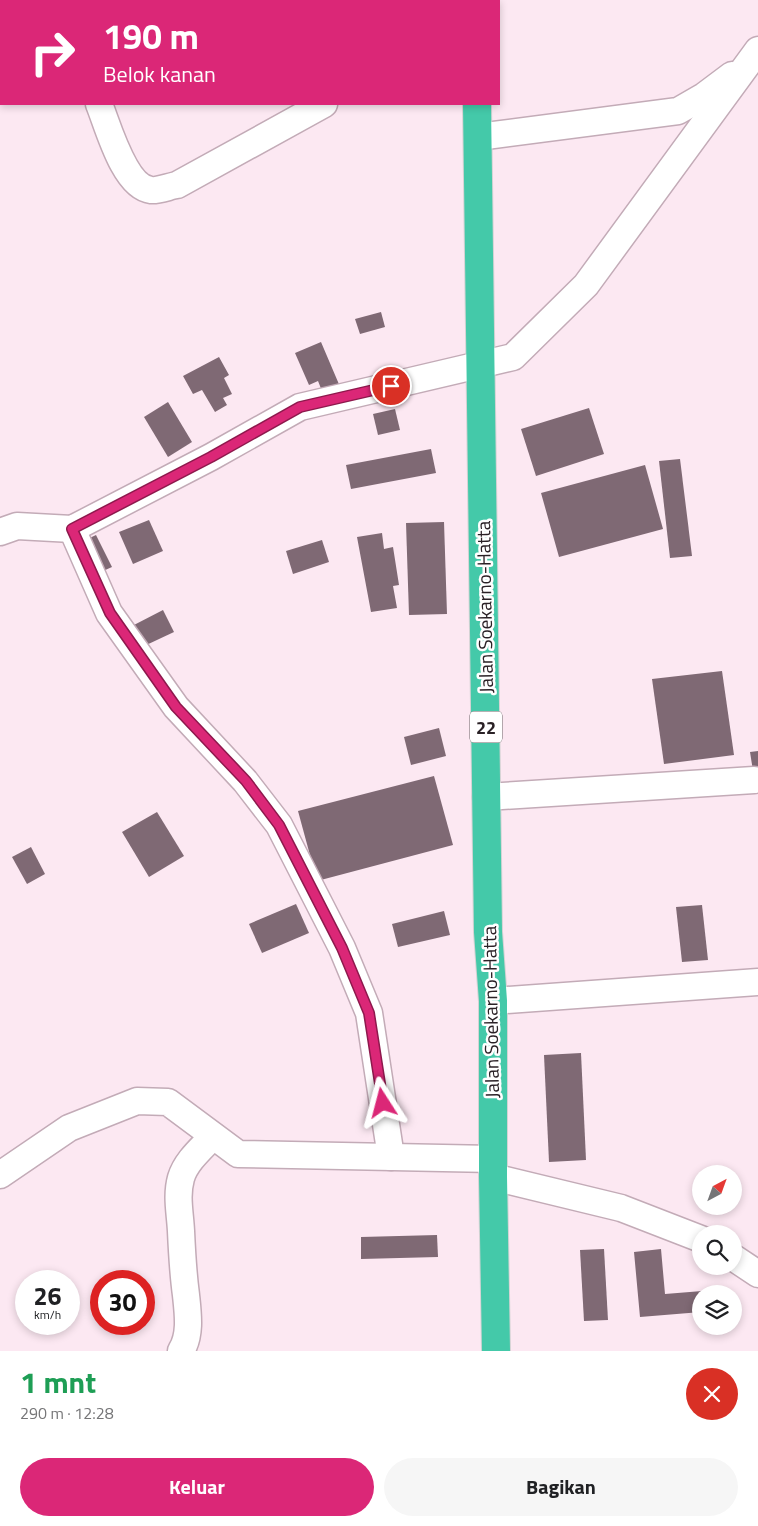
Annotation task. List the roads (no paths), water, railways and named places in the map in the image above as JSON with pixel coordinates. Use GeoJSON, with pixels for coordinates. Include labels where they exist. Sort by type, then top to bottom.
{"type":"FeatureCollection","features":[{"type":"Feature","properties":{"kind":"highway","name":"Jalan Soekarno-Hatta"},"geometry":{"type":"LineString","coordinates":[[477,105],[488,932],[493,1001],[492,1168],[496,1351]]}},
{"type":"Feature","properties":{"kind":"street"},"geometry":{"type":"LineString","coordinates":[[478,137],[678,111],[704,96],[754,56]]}},
{"type":"Feature","properties":{"kind":"street"},"geometry":{"type":"LineString","coordinates":[[0,532],[18,526],[72,529],[211,457],[300,407],[513,357],[586,285],[754,56]]}},
{"type":"Feature","properties":{"kind":"street"},"geometry":{"type":"LineString","coordinates":[[99,105],[128,174],[137,184],[151,190],[177,184],[322,105]]}},
{"type":"Feature","properties":{"kind":"street"},"geometry":{"type":"LineString","coordinates":[[72,529],[110,613],[176,707],[246,781],[279,825],[338,939],[369,1013],[391,1157]]}},
{"type":"Feature","properties":{"kind":"street"},"geometry":{"type":"LineString","coordinates":[[486,797],[754,780]]}},
{"type":"Feature","properties":{"kind":"street"},"geometry":{"type":"LineString","coordinates":[[493,1001],[758,982]]}},
{"type":"Feature","properties":{"kind":"street"},"geometry":{"type":"LineString","coordinates":[[0,1175],[69,1128],[137,1101],[168,1102],[238,1154],[391,1157],[492,1168],[621,1208],[692,1236]]}},
{"type":"Feature","properties":{"kind":"street"},"geometry":{"type":"LineString","coordinates":[[181,1351],[187,1336],[188,1313],[181,1263],[181,1230],[177,1199],[182,1176],[189,1164],[213,1136]]}},
{"type":"Feature","properties":{"kind":"street"},"geometry":{"type":"LineString","coordinates":[[742,1264],[757,1276]]}}]}
